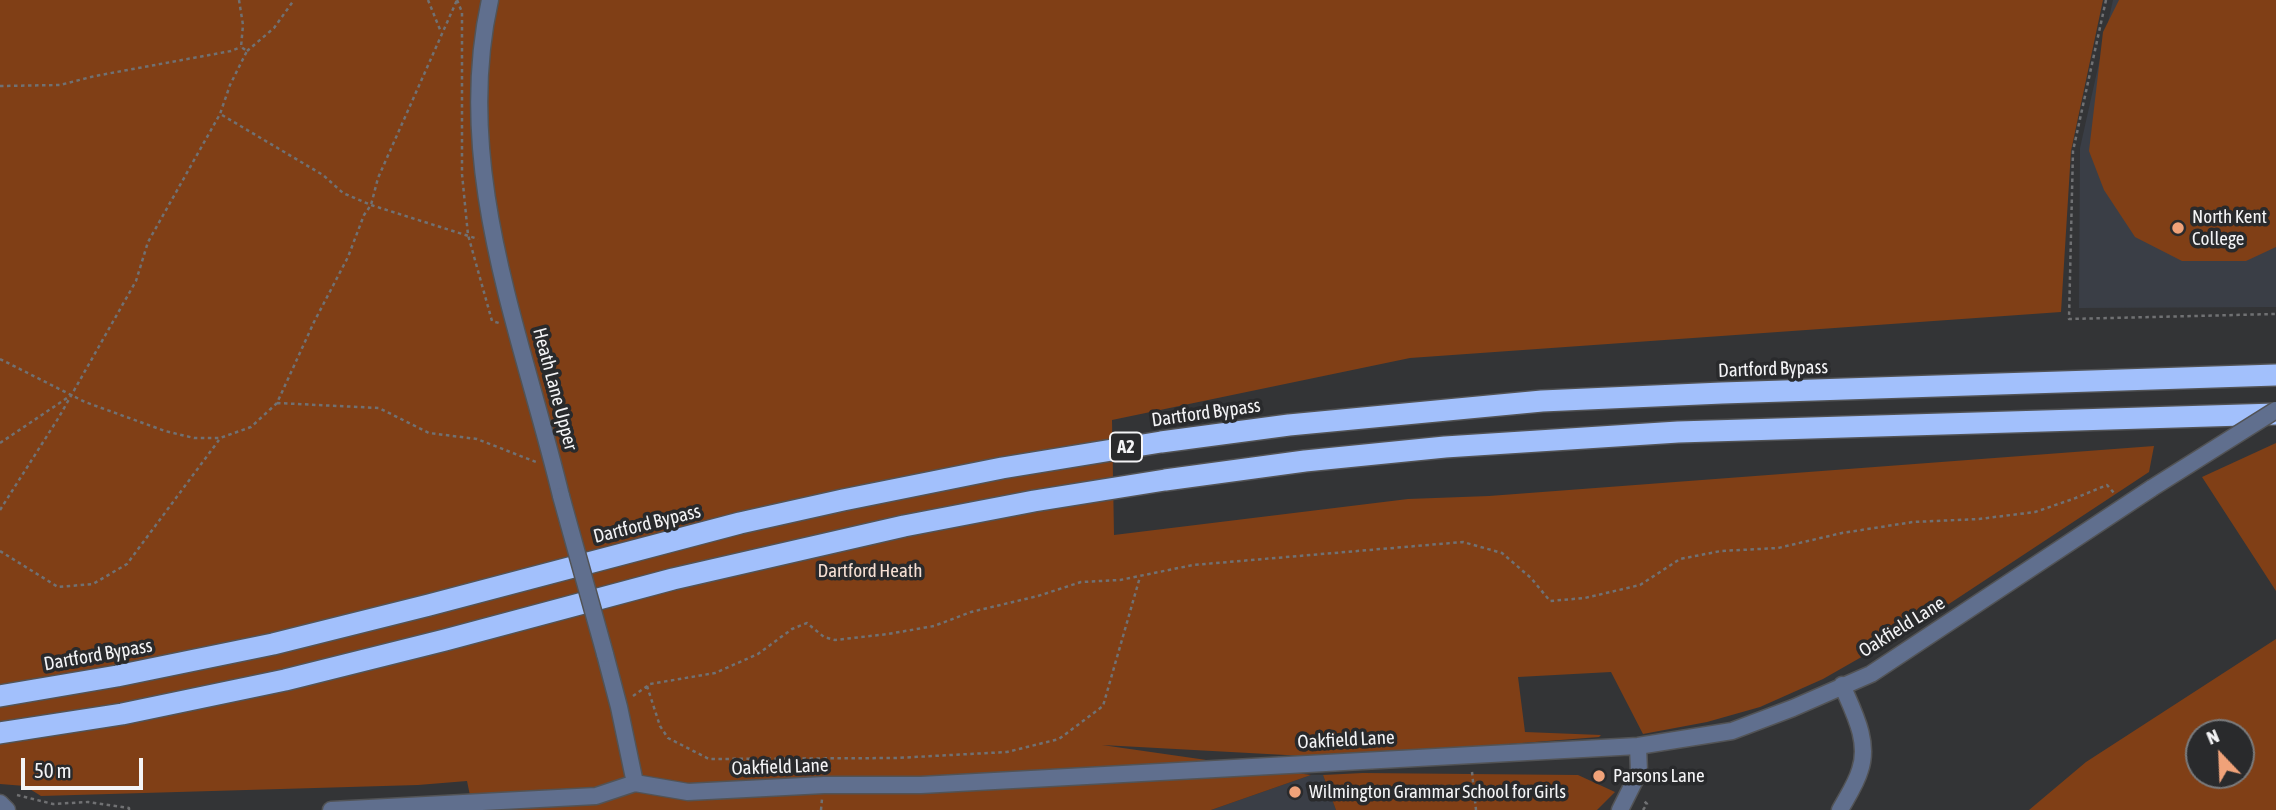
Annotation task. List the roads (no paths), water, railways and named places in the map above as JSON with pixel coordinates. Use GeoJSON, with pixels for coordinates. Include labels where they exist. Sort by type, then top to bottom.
{"type":"FeatureCollection","features":[{"type":"Feature","properties":{"kind":"highway","name":"Dartford Bypass"},"geometry":{"type":"LineString","coordinates":[[0,696],[117,676],[273,644],[429,606],[636,550],[844,500],[1002,468],[1161,442],[1380,415],[1542,401],[1736,392],[2276,376]]}},
{"type":"Feature","properties":{"kind":"highway","name":"A2"},"geometry":{"type":"LineString","coordinates":[[0,733],[122,714],[285,680],[673,579],[904,526],[1034,500],[1165,480],[1305,461],[1445,447],[1678,432],[2276,412]]}},
{"type":"Feature","properties":{"kind":"street","name":"Heath Lane Upper"},"geometry":{"type":"LineString","coordinates":[[489,0],[482,34],[479,138],[485,191],[495,244],[620,707],[635,783]]}},
{"type":"Feature","properties":{"kind":"street","name":"Oakfield Lane"},"geometry":{"type":"LineString","coordinates":[[331,810],[596,796],[635,783],[688,792],[824,785],[921,785],[1638,746],[1732,731],[1871,674],[2152,488],[2276,412]]}},
{"type":"Feature","properties":{"kind":"street"},"geometry":{"type":"LineString","coordinates":[[1840,810],[1859,774],[1864,750],[1858,725],[1842,685]]}},
{"type":"Feature","properties":{"kind":"street"},"geometry":{"type":"LineString","coordinates":[[1620,810],[1640,769],[1638,746]]}},
{"type":"Feature","properties":{"kind":"street"},"geometry":{"type":"LineString","coordinates":[[5,798],[6,810]]}},
{"type":"Feature","properties":{"kind":"place","name":"North Kent College"},"geometry":{"type":"Point","coordinates":[2178,228]}},
{"type":"Feature","properties":{"kind":"place","name":"Parsons Lane"},"geometry":{"type":"Point","coordinates":[1599,776]}},
{"type":"Feature","properties":{"kind":"place","name":"Wilmington Grammar School for Girls"},"geometry":{"type":"Point","coordinates":[1295,792]}},
{"type":"Feature","properties":{"kind":"park label","name":"Dartford Heath"},"geometry":{"type":"Point","coordinates":[870,571]}}]}
